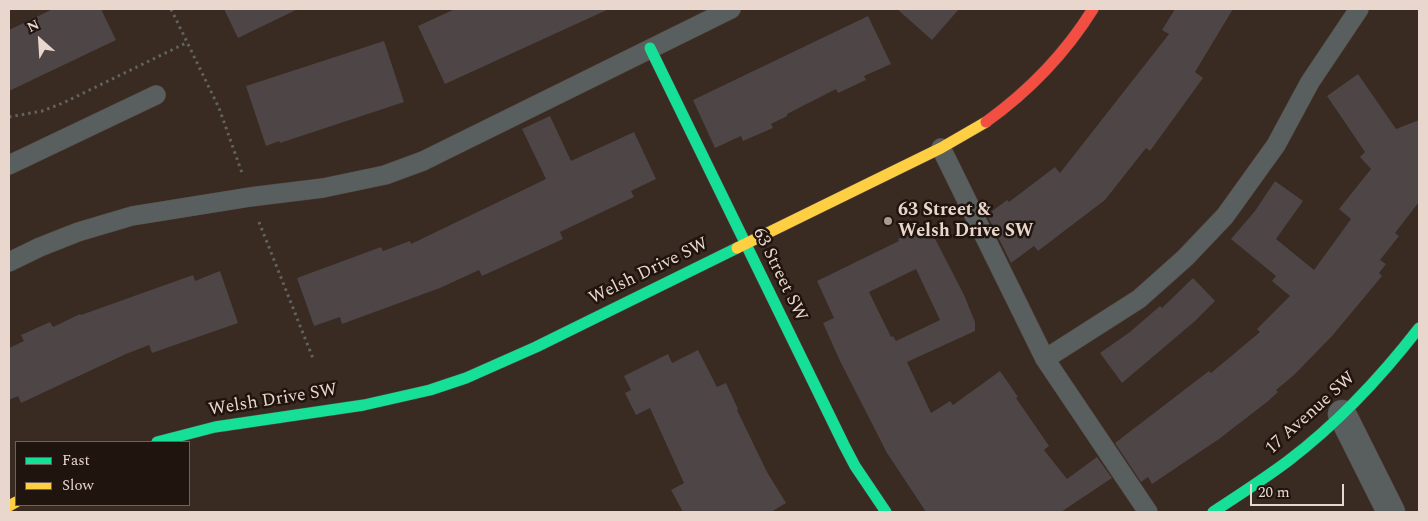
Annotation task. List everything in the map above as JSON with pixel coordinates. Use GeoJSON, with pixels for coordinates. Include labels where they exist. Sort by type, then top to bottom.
{"type":"FeatureCollection","features":[{"type":"Feature","properties":{"kind":"street","name":"Welsh Drive SW"},"geometry":{"type":"LineString","coordinates":[[161,441],[214,427],[394,400],[441,387],[536,347],[941,148],[985,124],[1022,94],[1058,58],[1093,9]]}},
{"type":"Feature","properties":{"kind":"street","name":"63 Street SW"},"geometry":{"type":"LineString","coordinates":[[650,48],[844,445],[855,466],[886,512]]}},
{"type":"Feature","properties":{"kind":"street","name":"17 Avenue SW"},"geometry":{"type":"LineString","coordinates":[[1214,512],[1312,442],[1370,385],[1419,328]]}},
{"type":"Feature","properties":{"kind":"street"},"geometry":{"type":"LineString","coordinates":[[1342,414],[1390,512]]}},
{"type":"Feature","properties":{"kind":"lane"},"geometry":{"type":"LineString","coordinates":[[9,262],[78,232],[132,216],[250,197],[323,188],[385,175],[423,160],[731,9]]}},
{"type":"Feature","properties":{"kind":"lane"},"geometry":{"type":"LineString","coordinates":[[1045,359],[1139,299],[1185,258],[1225,216],[1276,145],[1310,82],[1359,9]]}},
{"type":"Feature","properties":{"kind":"lane"},"geometry":{"type":"LineString","coordinates":[[9,165],[156,94]]}},
{"type":"Feature","properties":{"kind":"lane"},"geometry":{"type":"LineString","coordinates":[[941,148],[1045,359],[1148,512]]}},
{"type":"Feature","properties":{"kind":"path"},"geometry":{"type":"LineString","coordinates":[[9,117],[42,111],[63,103],[188,42]]}},
{"type":"Feature","properties":{"kind":"building"},"geometry":{"type":"Polygon","coordinates":[[[53,9],[101,9],[116,40],[9,91],[9,30],[53,9]]]}},
{"type":"Feature","properties":{"kind":"building"},"geometry":{"type":"Polygon","coordinates":[[[224,9],[298,9],[238,38],[224,9]]]}},
{"type":"Feature","properties":{"kind":"building"},"geometry":{"type":"Polygon","coordinates":[[[455,9],[609,9],[445,84],[418,26],[455,9]]]}},
{"type":"Feature","properties":{"kind":"building"},"geometry":{"type":"Polygon","coordinates":[[[897,9],[959,9],[932,40],[897,9]]]}},
{"type":"Feature","properties":{"kind":"building"},"geometry":{"type":"Polygon","coordinates":[[[1175,9],[1233,9],[1195,72],[1203,78],[1150,151],[1146,148],[1105,200],[1038,251],[1034,246],[1011,263],[987,215],[1007,200],[1009,202],[1055,167],[1060,173],[1169,34],[1162,30],[1175,9]]]}},
{"type":"Feature","properties":{"kind":"building"},"geometry":{"type":"Polygon","coordinates":[[[868,16],[891,64],[864,76],[866,80],[838,93],[836,89],[787,114],[787,116],[771,124],[773,128],[743,141],[741,136],[715,148],[693,100],[868,16]]]}},
{"type":"Feature","properties":{"kind":"building"},"geometry":{"type":"Polygon","coordinates":[[[384,41],[404,102],[266,146],[246,86],[384,41]]]}},
{"type":"Feature","properties":{"kind":"building"},"geometry":{"type":"Polygon","coordinates":[[[1358,74],[1396,129],[1419,120],[1419,202],[1395,233],[1399,236],[1380,260],[1386,264],[1379,273],[1382,276],[1332,336],[1294,375],[1276,390],[1278,392],[1267,402],[1219,439],[1152,484],[1148,477],[1141,482],[1115,443],[1209,371],[1211,373],[1260,332],[1257,329],[1290,296],[1272,281],[1276,276],[1231,239],[1255,211],[1275,181],[1303,201],[1276,239],[1314,270],[1351,219],[1339,209],[1371,169],[1360,157],[1365,152],[1327,96],[1358,74]]]}},
{"type":"Feature","properties":{"kind":"building"},"geometry":{"type":"Polygon","coordinates":[[[550,116],[571,161],[634,132],[656,179],[631,191],[634,197],[560,232],[563,239],[482,276],[479,270],[440,288],[342,324],[340,317],[314,326],[297,278],[381,247],[383,251],[410,241],[411,244],[546,179],[522,129],[550,116]]]}},
{"type":"Feature","properties":{"kind":"building"},"geometry":{"type":"Polygon","coordinates":[[[928,225],[964,295],[975,322],[975,331],[907,362],[931,413],[950,401],[953,405],[1000,371],[1049,446],[1044,450],[1067,479],[1097,457],[1112,478],[1061,512],[926,512],[887,453],[840,361],[823,323],[834,318],[817,281],[899,241],[898,239],[928,225]],[[916,269],[869,292],[891,337],[893,336],[896,341],[940,320],[916,269]]]}},
{"type":"Feature","properties":{"kind":"building"},"geometry":{"type":"Polygon","coordinates":[[[220,271],[238,323],[152,353],[149,345],[21,403],[18,396],[9,400],[9,348],[24,341],[21,335],[50,322],[53,327],[80,314],[193,275],[195,281],[220,271]]]}},
{"type":"Feature","properties":{"kind":"building"},"geometry":{"type":"Polygon","coordinates":[[[1193,278],[1215,301],[1195,321],[1122,383],[1100,353],[1130,332],[1160,306],[1162,308],[1193,278]]]}},
{"type":"Feature","properties":{"kind":"building"},"geometry":{"type":"Polygon","coordinates":[[[698,350],[717,387],[726,383],[767,472],[786,503],[771,512],[683,512],[671,490],[684,483],[650,408],[636,415],[625,393],[631,390],[624,376],[668,354],[672,363],[698,350]]]}},
{"type":"Feature","properties":{"kind":"traffic: fast"},"geometry":{"type":"LineString","coordinates":[[650,48],[844,445],[855,466],[886,512]]}},
{"type":"Feature","properties":{"kind":"traffic: fast"},"geometry":{"type":"LineString","coordinates":[[161,441],[215,427],[364,405],[430,390],[466,378],[536,347],[737,248]]}},
{"type":"Feature","properties":{"kind":"traffic: fast"},"geometry":{"type":"LineString","coordinates":[[1213,512],[1279,468],[1324,431],[1374,382],[1419,328]]}},
{"type":"Feature","properties":{"kind":"traffic: slow"},"geometry":{"type":"LineString","coordinates":[[737,248],[941,148],[986,122]]}},
{"type":"Feature","properties":{"kind":"traffic: slow"},"geometry":{"type":"LineString","coordinates":[[9,506],[15,503]]}},
{"type":"Feature","properties":{"kind":"traffic: jam"},"geometry":{"type":"LineString","coordinates":[[986,122],[1017,98],[1045,71],[1071,41],[1093,9]]}},
{"type":"Feature","properties":{"kind":"place","name":"63 Street & Welsh Drive SW"},"geometry":{"type":"Point","coordinates":[888,221]}}]}
